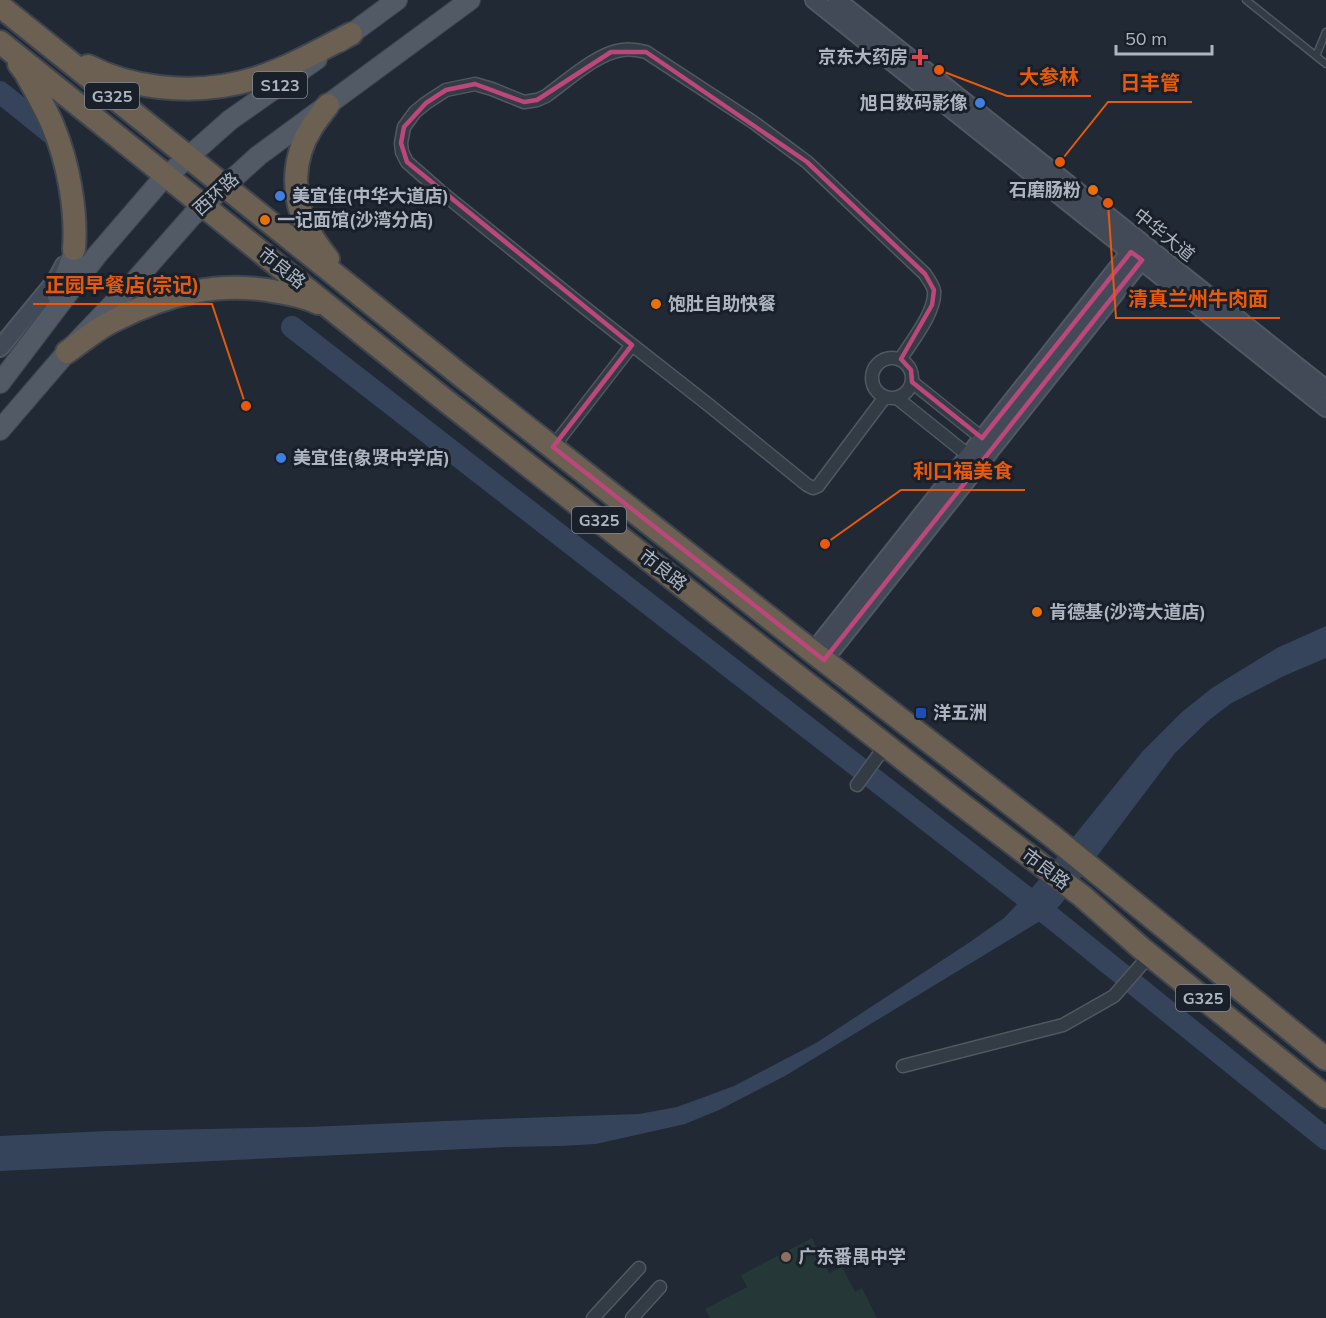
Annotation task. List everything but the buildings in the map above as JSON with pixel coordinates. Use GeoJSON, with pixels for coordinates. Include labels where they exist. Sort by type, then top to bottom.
{"type":"FeatureCollection","features":[{"type":"Feature","properties":{"kind":"highway","name":"市良路"},"geometry":{"type":"LineString","coordinates":[[0,6],[553,447],[818,656],[1052,836],[1326,1059]]}},
{"type":"Feature","properties":{"kind":"highway"},"geometry":{"type":"LineString","coordinates":[[54,49],[101,73],[126,81],[179,89],[204,88],[229,86],[253,80],[292,65],[351,34]]}},
{"type":"Feature","properties":{"kind":"highway"},"geometry":{"type":"LineString","coordinates":[[1,43],[26,72],[53,126],[64,159],[71,195],[75,231],[74,249]]}},
{"type":"Feature","properties":{"kind":"highway","name":"市良路"},"geometry":{"type":"LineString","coordinates":[[1,43],[883,750],[1082,896],[1147,960],[1326,1097]]}},
{"type":"Feature","properties":{"kind":"highway"},"geometry":{"type":"LineString","coordinates":[[328,105],[311,128],[302,146],[296,167],[295,186],[307,228],[343,280]]}},
{"type":"Feature","properties":{"kind":"highway"},"geometry":{"type":"LineString","coordinates":[[67,352],[110,322],[172,297],[204,290],[231,287],[264,289],[290,294],[312,301],[342,317],[366,299]]}},
{"type":"Feature","properties":{"kind":"main road","name":"S123"},"geometry":{"type":"LineString","coordinates":[[0,383],[97,255],[159,183],[230,120],[397,0]]}},
{"type":"Feature","properties":{"kind":"main road","name":"西环路"},"geometry":{"type":"LineString","coordinates":[[0,430],[67,352],[203,205],[258,156],[470,0]]}},
{"type":"Feature","properties":{"kind":"main road"},"geometry":{"type":"LineString","coordinates":[[50,318],[74,249]]}},
{"type":"Feature","properties":{"kind":"street","name":"中华大道"},"geometry":{"type":"LineString","coordinates":[[814,0],[1141,250],[1322,383]]}},
{"type":"Feature","properties":{"kind":"street","name":"中华大道"},"geometry":{"type":"LineString","coordinates":[[837,0],[1141,250],[1326,408]]}},
{"type":"Feature","properties":{"kind":"street"},"geometry":{"type":"LineString","coordinates":[[900,360],[932,305],[934,290],[925,274],[807,162],[753,122],[646,52],[630,49],[611,52],[598,58],[546,96],[537,100],[524,102],[475,84],[446,90],[415,112],[404,127],[401,143],[407,162],[440,191],[807,485],[813,488],[818,486],[891,398],[907,392],[912,382],[908,365],[900,360],[884,359],[874,368],[872,375],[874,388],[879,394],[891,398],[968,455]]}},
{"type":"Feature","properties":{"kind":"street"},"geometry":{"type":"LineString","coordinates":[[0,348],[56,280],[74,249]]}},
{"type":"Feature","properties":{"kind":"street"},"geometry":{"type":"LineString","coordinates":[[818,656],[968,455],[1141,250]]}},
{"type":"Feature","properties":{"kind":"street"},"geometry":{"type":"LineString","coordinates":[[818,656],[1141,250]]}},
{"type":"Feature","properties":{"kind":"street"},"geometry":{"type":"LineString","coordinates":[[553,447],[632,345]]}},
{"type":"Feature","properties":{"kind":"street"},"geometry":{"type":"LineString","coordinates":[[912,382],[982,438]]}},
{"type":"Feature","properties":{"kind":"street"},"geometry":{"type":"LineString","coordinates":[[856,785],[883,750]]}},
{"type":"Feature","properties":{"kind":"street"},"geometry":{"type":"LineString","coordinates":[[903,1066],[1063,1025],[1114,996],[1147,960]]}},
{"type":"Feature","properties":{"kind":"street"},"geometry":{"type":"LineString","coordinates":[[593,1318],[639,1268]]}},
{"type":"Feature","properties":{"kind":"street"},"geometry":{"type":"LineString","coordinates":[[632,1318],[660,1287]]}},
{"type":"Feature","properties":{"kind":"lane"},"geometry":{"type":"LineString","coordinates":[[1246,0],[1326,64]]}},
{"type":"Feature","properties":{"kind":"lane"},"geometry":{"type":"LineString","coordinates":[[1316,56],[1326,32]]}},
{"type":"Feature","properties":{"kind":"highlighted area"},"geometry":{"type":"Polygon","coordinates":[[[611,52],[646,52],[807,162],[925,274],[934,290],[932,305],[901,359],[911,370],[912,382],[982,438],[1131,252],[1142,260],[824,660],[553,447],[632,345],[407,162],[401,143],[404,127],[426,103],[446,90],[475,84],[524,102],[537,100],[611,52]]]}},
{"type":"Feature","properties":{"kind":"shaded area"},"geometry":{"type":"Polygon","coordinates":[[[812,1238],[829,1273],[842,1267],[855,1292],[862,1288],[877,1318],[710,1318],[705,1309],[747,1287],[741,1275],[812,1238]]]}},
{"type":"Feature","properties":{"kind":"water"},"geometry":{"type":"Polygon","coordinates":[[[1326,626],[1326,658],[1284,676],[1230,704],[1208,721],[1175,753],[1061,904],[1050,915],[785,1076],[719,1110],[685,1124],[596,1144],[0,1171],[0,1136],[639,1114],[677,1107],[734,1086],[816,1043],[1004,918],[1032,888],[1142,752],[1182,712],[1212,688],[1277,648],[1326,626]]]}},
{"type":"Feature","properties":{"kind":"waterway"},"geometry":{"type":"LineString","coordinates":[[0,92],[52,134]]}},
{"type":"Feature","properties":{"kind":"waterway"},"geometry":{"type":"LineString","coordinates":[[292,327],[1036,905],[1326,1139]]}},
{"type":"Feature","properties":{"kind":"place","name":"京东大药房"},"geometry":{"type":"Point","coordinates":[920,57]}},
{"type":"Feature","properties":{"kind":"place","name":"大参林"},"geometry":{"type":"Point","coordinates":[939,70]}},
{"type":"Feature","properties":{"kind":"place","name":"旭日数码影像"},"geometry":{"type":"Point","coordinates":[980,103]}},
{"type":"Feature","properties":{"kind":"place","name":"日丰管"},"geometry":{"type":"Point","coordinates":[1060,162]}},
{"type":"Feature","properties":{"kind":"place","name":"石磨肠粉"},"geometry":{"type":"Point","coordinates":[1093,190]}},
{"type":"Feature","properties":{"kind":"place","name":"美宜佳(中华大道店)"},"geometry":{"type":"Point","coordinates":[280,196]}},
{"type":"Feature","properties":{"kind":"place","name":"清真兰州牛肉面"},"geometry":{"type":"Point","coordinates":[1108,203]}},
{"type":"Feature","properties":{"kind":"place","name":"一记面馆(沙湾分店)"},"geometry":{"type":"Point","coordinates":[265,220]}},
{"type":"Feature","properties":{"kind":"place","name":"饱肚自助快餐"},"geometry":{"type":"Point","coordinates":[656,304]}},
{"type":"Feature","properties":{"kind":"place","name":"正园早餐店(宗记)"},"geometry":{"type":"Point","coordinates":[246,406]}},
{"type":"Feature","properties":{"kind":"place","name":"美宜佳(象贤中学店)"},"geometry":{"type":"Point","coordinates":[281,458]}},
{"type":"Feature","properties":{"kind":"place","name":"利口福美食"},"geometry":{"type":"Point","coordinates":[825,544]}},
{"type":"Feature","properties":{"kind":"place","name":"肯德基(沙湾大道店)"},"geometry":{"type":"Point","coordinates":[1037,612]}},
{"type":"Feature","properties":{"kind":"place","name":"洋五洲"},"geometry":{"type":"Point","coordinates":[921,713]}},
{"type":"Feature","properties":{"kind":"place","name":"广东番禺中学"},"geometry":{"type":"Point","coordinates":[786,1257]}}]}
